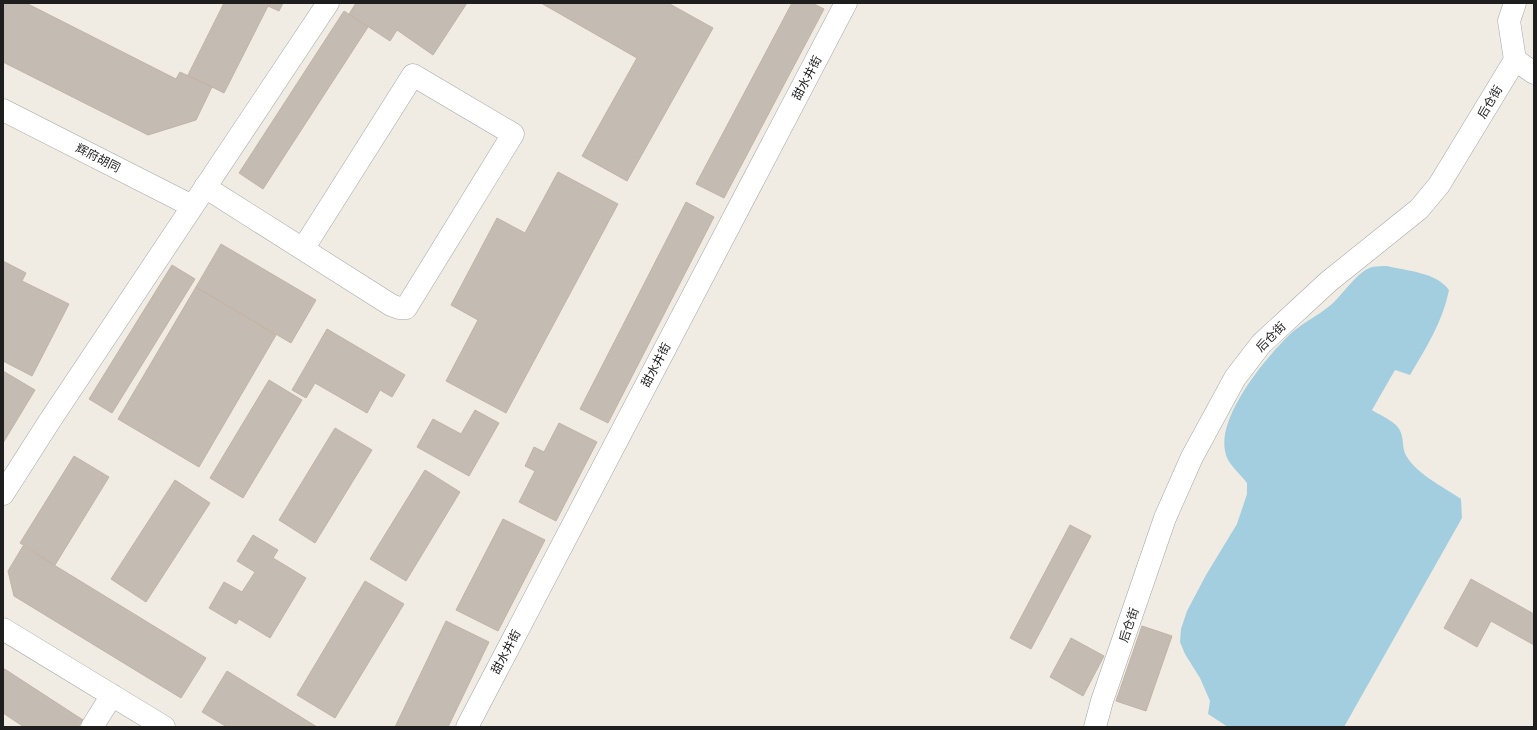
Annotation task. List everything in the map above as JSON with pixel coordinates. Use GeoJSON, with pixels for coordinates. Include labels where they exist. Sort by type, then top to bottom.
{"type":"FeatureCollection","features":[{"type":"Feature","properties":{"kind":"street"},"geometry":{"type":"LineString","coordinates":[[3,494],[49,422],[328,3]]}},
{"type":"Feature","properties":{"kind":"street"},"geometry":{"type":"LineString","coordinates":[[1515,3],[1509,21],[1515,60],[1534,73]]}},
{"type":"Feature","properties":{"kind":"street","name":"甜水井街"},"geometry":{"type":"LineString","coordinates":[[467,727],[845,4]]}},
{"type":"Feature","properties":{"kind":"street","name":"后仓街"},"geometry":{"type":"LineString","coordinates":[[1095,727],[1102,701],[1166,518],[1192,457],[1235,378],[1261,344],[1328,282],[1419,209],[1439,185],[1515,60]]}},
{"type":"Feature","properties":{"kind":"street"},"geometry":{"type":"LineString","coordinates":[[206,187],[303,249],[391,305],[399,308],[406,308],[512,134],[413,75],[303,249]]}},
{"type":"Feature","properties":{"kind":"street","name":"辉府胡同"},"geometry":{"type":"LineString","coordinates":[[3,110],[192,206]]}},
{"type":"Feature","properties":{"kind":"street"},"geometry":{"type":"LineString","coordinates":[[3,629],[164,727]]}},
{"type":"Feature","properties":{"kind":"street"},"geometry":{"type":"LineString","coordinates":[[92,727],[112,695]]}},
{"type":"Feature","properties":{"kind":"water"},"geometry":{"type":"Polygon","coordinates":[[[1387,266],[1421,273],[1437,279],[1449,290],[1443,313],[1428,344],[1410,375],[1395,370],[1372,410],[1393,422],[1399,429],[1402,436],[1405,454],[1424,475],[1461,499],[1462,518],[1344,727],[1228,727],[1208,714],[1210,701],[1200,678],[1185,654],[1180,642],[1181,629],[1187,611],[1206,575],[1237,524],[1247,494],[1247,483],[1226,456],[1225,437],[1229,422],[1245,389],[1267,359],[1288,336],[1332,304],[1361,273],[1372,267],[1387,266]]]}},
{"type":"Feature","properties":{"kind":"building"},"geometry":{"type":"Polygon","coordinates":[[[3,3],[26,3],[176,79],[180,72],[212,87],[196,120],[148,135],[3,62],[3,3]]]}},
{"type":"Feature","properties":{"kind":"building"},"geometry":{"type":"Polygon","coordinates":[[[224,3],[283,3],[279,11],[268,6],[224,93],[188,75],[224,3]]]}},
{"type":"Feature","properties":{"kind":"building"},"geometry":{"type":"Polygon","coordinates":[[[356,3],[467,3],[433,55],[397,30],[390,41],[349,14],[356,3]]]}},
{"type":"Feature","properties":{"kind":"building"},"geometry":{"type":"Polygon","coordinates":[[[541,3],[668,3],[713,28],[627,181],[582,156],[637,58],[541,3]]]}},
{"type":"Feature","properties":{"kind":"building"},"geometry":{"type":"Polygon","coordinates":[[[792,3],[812,3],[824,9],[724,198],[696,184],[792,3]]]}},
{"type":"Feature","properties":{"kind":"building"},"geometry":{"type":"Polygon","coordinates":[[[344,11],[368,27],[263,189],[239,173],[344,11]]]}},
{"type":"Feature","properties":{"kind":"building"},"geometry":{"type":"Polygon","coordinates":[[[558,172],[618,204],[506,413],[446,381],[478,320],[451,305],[497,218],[525,233],[558,172]]]}},
{"type":"Feature","properties":{"kind":"building"},"geometry":{"type":"Polygon","coordinates":[[[686,202],[714,217],[608,423],[580,409],[686,202]]]}},
{"type":"Feature","properties":{"kind":"building"},"geometry":{"type":"Polygon","coordinates":[[[221,244],[316,300],[291,343],[196,287],[221,244]]]}},
{"type":"Feature","properties":{"kind":"building"},"geometry":{"type":"Polygon","coordinates":[[[3,261],[26,273],[22,281],[69,304],[32,376],[3,361],[3,261]]]}},
{"type":"Feature","properties":{"kind":"building"},"geometry":{"type":"Polygon","coordinates":[[[172,265],[195,279],[112,413],[89,399],[172,265]]]}},
{"type":"Feature","properties":{"kind":"building"},"geometry":{"type":"Polygon","coordinates":[[[196,287],[276,335],[199,467],[118,419],[196,287]]]}},
{"type":"Feature","properties":{"kind":"building"},"geometry":{"type":"Polygon","coordinates":[[[327,329],[405,375],[392,397],[380,390],[367,413],[315,383],[306,398],[292,390],[327,329]]]}},
{"type":"Feature","properties":{"kind":"building"},"geometry":{"type":"Polygon","coordinates":[[[3,371],[35,390],[3,443],[3,371]]]}},
{"type":"Feature","properties":{"kind":"building"},"geometry":{"type":"Polygon","coordinates":[[[269,380],[302,400],[243,498],[210,478],[269,380]]]}},
{"type":"Feature","properties":{"kind":"building"},"geometry":{"type":"Polygon","coordinates":[[[475,410],[499,423],[469,476],[417,447],[433,419],[461,434],[475,410]]]}},
{"type":"Feature","properties":{"kind":"building"},"geometry":{"type":"Polygon","coordinates":[[[559,423],[597,442],[556,521],[519,502],[535,471],[525,466],[534,447],[544,452],[559,423]]]}},
{"type":"Feature","properties":{"kind":"building"},"geometry":{"type":"Polygon","coordinates":[[[335,428],[372,450],[315,543],[279,520],[335,428]]]}},
{"type":"Feature","properties":{"kind":"building"},"geometry":{"type":"Polygon","coordinates":[[[74,456],[109,477],[55,565],[20,543],[74,456]]]}},
{"type":"Feature","properties":{"kind":"building"},"geometry":{"type":"Polygon","coordinates":[[[425,470],[460,492],[406,581],[370,559],[425,470]]]}},
{"type":"Feature","properties":{"kind":"building"},"geometry":{"type":"Polygon","coordinates":[[[175,480],[210,503],[146,602],[111,579],[175,480]]]}},
{"type":"Feature","properties":{"kind":"building"},"geometry":{"type":"Polygon","coordinates":[[[503,519],[545,540],[498,631],[456,610],[503,519]]]}},
{"type":"Feature","properties":{"kind":"building"},"geometry":{"type":"Polygon","coordinates":[[[1070,525],[1091,536],[1031,649],[1010,638],[1070,525]]]}},
{"type":"Feature","properties":{"kind":"building"},"geometry":{"type":"Polygon","coordinates":[[[253,535],[278,550],[273,558],[306,578],[270,638],[239,619],[236,624],[209,608],[224,582],[242,592],[255,572],[237,561],[253,535]]]}},
{"type":"Feature","properties":{"kind":"building"},"geometry":{"type":"Polygon","coordinates":[[[23,546],[206,658],[181,698],[14,596],[8,571],[23,546]]]}},
{"type":"Feature","properties":{"kind":"building"},"geometry":{"type":"Polygon","coordinates":[[[1471,579],[1534,614],[1534,645],[1491,621],[1477,647],[1444,628],[1471,579]]]}},
{"type":"Feature","properties":{"kind":"building"},"geometry":{"type":"Polygon","coordinates":[[[365,581],[404,604],[335,718],[297,695],[365,581]]]}},
{"type":"Feature","properties":{"kind":"building"},"geometry":{"type":"Polygon","coordinates":[[[446,621],[489,642],[448,727],[395,727],[446,621]]]}},
{"type":"Feature","properties":{"kind":"building"},"geometry":{"type":"Polygon","coordinates":[[[1142,626],[1172,636],[1146,711],[1116,701],[1142,626]]]}},
{"type":"Feature","properties":{"kind":"building"},"geometry":{"type":"Polygon","coordinates":[[[1071,638],[1104,656],[1083,696],[1050,677],[1071,638]]]}},
{"type":"Feature","properties":{"kind":"building"},"geometry":{"type":"Polygon","coordinates":[[[3,668],[83,720],[78,727],[24,727],[3,713],[3,668]]]}},
{"type":"Feature","properties":{"kind":"building"},"geometry":{"type":"Polygon","coordinates":[[[227,671],[317,727],[227,727],[202,712],[227,671]]]}}]}
